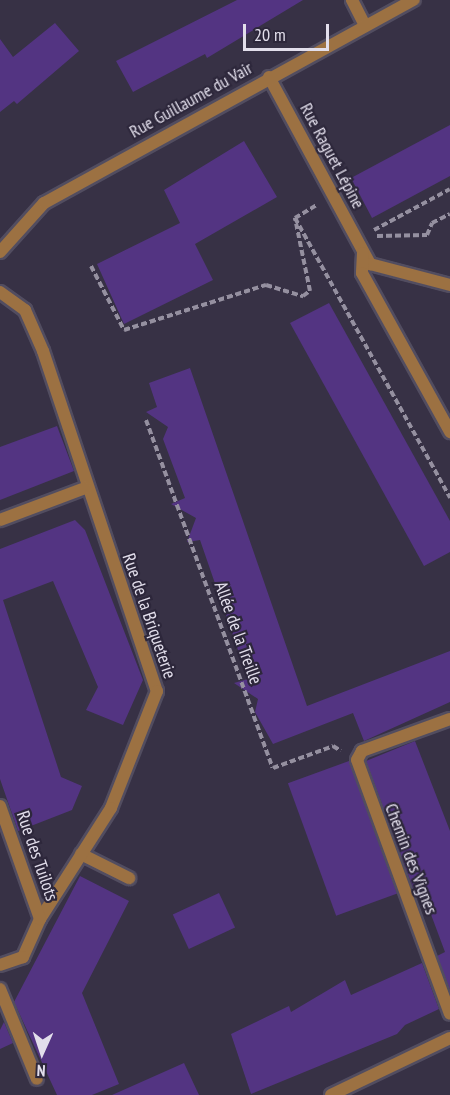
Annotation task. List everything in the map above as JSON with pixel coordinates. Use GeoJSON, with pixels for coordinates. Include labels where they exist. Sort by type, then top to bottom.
{"type":"FeatureCollection","features":[{"type":"Feature","properties":{"kind":"street"},"geometry":{"type":"LineString","coordinates":[[352,0],[365,26]]}},
{"type":"Feature","properties":{"kind":"street","name":"Rue Guillaume du Vair"},"geometry":{"type":"LineString","coordinates":[[0,252],[44,203],[269,77],[414,0]]}},
{"type":"Feature","properties":{"kind":"street","name":"Rue Raguet Lépine"},"geometry":{"type":"LineString","coordinates":[[269,77],[370,264],[450,285]]}},
{"type":"Feature","properties":{"kind":"street","name":"Rue Raguet Lépine"},"geometry":{"type":"LineString","coordinates":[[363,251],[362,273],[450,432]]}},
{"type":"Feature","properties":{"kind":"street","name":"Rue de la Briqueterie"},"geometry":{"type":"LineString","coordinates":[[0,292],[26,310],[85,488],[157,691],[111,808],[40,919],[23,957],[0,965]]}},
{"type":"Feature","properties":{"kind":"street"},"geometry":{"type":"LineString","coordinates":[[0,520],[85,488]]}},
{"type":"Feature","properties":{"kind":"street"},"geometry":{"type":"LineString","coordinates":[[360,755],[450,719]]}},
{"type":"Feature","properties":{"kind":"street","name":"Chemin des Vignes"},"geometry":{"type":"LineString","coordinates":[[360,755],[450,1014]]}},
{"type":"Feature","properties":{"kind":"street","name":"Rue des Tuilots"},"geometry":{"type":"LineString","coordinates":[[0,806],[40,919]]}},
{"type":"Feature","properties":{"kind":"street"},"geometry":{"type":"LineString","coordinates":[[81,854],[129,878]]}},
{"type":"Feature","properties":{"kind":"street"},"geometry":{"type":"LineString","coordinates":[[0,989],[37,1079]]}},
{"type":"Feature","properties":{"kind":"street"},"geometry":{"type":"LineString","coordinates":[[331,1095],[450,1038]]}},
{"type":"Feature","properties":{"kind":"path"},"geometry":{"type":"LineString","coordinates":[[370,232],[450,189]]}},
{"type":"Feature","properties":{"kind":"path"},"geometry":{"type":"LineString","coordinates":[[295,218],[333,195]]}},
{"type":"Feature","properties":{"kind":"path"},"geometry":{"type":"LineString","coordinates":[[370,232],[428,235],[432,223],[450,214]]}},
{"type":"Feature","properties":{"kind":"path"},"geometry":{"type":"LineString","coordinates":[[91,266],[124,330],[266,285],[303,296],[310,291],[295,218]]}},
{"type":"Feature","properties":{"kind":"path"},"geometry":{"type":"LineString","coordinates":[[295,218],[450,498]]}},
{"type":"Feature","properties":{"kind":"path"},"geometry":{"type":"LineString","coordinates":[[365,224],[370,232]]}},
{"type":"Feature","properties":{"kind":"path","name":"Allée de la Treille"},"geometry":{"type":"LineString","coordinates":[[146,420],[273,768],[333,746],[360,755]]}},
{"type":"Feature","properties":{"kind":"building"},"geometry":{"type":"Polygon","coordinates":[[[237,0],[303,0],[207,58],[205,54],[133,92],[116,61],[237,0]]]}},
{"type":"Feature","properties":{"kind":"building"},"geometry":{"type":"Polygon","coordinates":[[[55,23],[79,51],[17,104],[14,101],[0,112],[0,39],[13,57],[55,23]]]}},
{"type":"Feature","properties":{"kind":"building"},"geometry":{"type":"Polygon","coordinates":[[[450,125],[450,176],[372,218],[351,178],[450,125]]]}},
{"type":"Feature","properties":{"kind":"building"},"geometry":{"type":"Polygon","coordinates":[[[244,141],[277,197],[195,244],[213,280],[124,324],[97,264],[180,223],[164,190],[244,141]]]}},
{"type":"Feature","properties":{"kind":"building"},"geometry":{"type":"Polygon","coordinates":[[[329,303],[450,521],[450,552],[424,566],[290,323],[329,303]]]}},
{"type":"Feature","properties":{"kind":"building"},"geometry":{"type":"Polygon","coordinates":[[[190,368],[307,706],[450,651],[450,702],[364,741],[353,713],[273,744],[255,712],[258,699],[234,683],[248,679],[200,540],[187,542],[196,518],[171,504],[185,498],[163,439],[168,427],[146,412],[157,407],[149,383],[190,368]]]}},
{"type":"Feature","properties":{"kind":"building"},"geometry":{"type":"Polygon","coordinates":[[[57,426],[74,471],[0,500],[0,447],[57,426]]]}},
{"type":"Feature","properties":{"kind":"building"},"geometry":{"type":"Polygon","coordinates":[[[75,520],[85,530],[143,680],[123,725],[86,710],[98,687],[53,581],[3,600],[61,777],[82,786],[72,810],[18,831],[0,779],[0,549],[75,520]]]}},
{"type":"Feature","properties":{"kind":"building"},"geometry":{"type":"Polygon","coordinates":[[[415,741],[450,831],[450,990],[437,956],[445,952],[420,885],[413,888],[366,761],[415,741]]]}},
{"type":"Feature","properties":{"kind":"building"},"geometry":{"type":"Polygon","coordinates":[[[349,761],[397,893],[336,916],[288,783],[349,761]]]}},
{"type":"Feature","properties":{"kind":"building"},"geometry":{"type":"Polygon","coordinates":[[[80,876],[129,901],[82,993],[119,1084],[92,1095],[57,1095],[14,1002],[80,876]]]}},
{"type":"Feature","properties":{"kind":"building"},"geometry":{"type":"Polygon","coordinates":[[[219,893],[235,927],[189,949],[173,915],[219,893]]]}},
{"type":"Feature","properties":{"kind":"building"},"geometry":{"type":"Polygon","coordinates":[[[422,963],[439,1009],[405,1025],[397,1034],[251,1094],[231,1034],[289,1006],[291,1012],[345,980],[351,995],[422,963]]]}},
{"type":"Feature","properties":{"kind":"building"},"geometry":{"type":"Polygon","coordinates":[[[4,1022],[13,1043],[0,1049],[0,1030],[4,1022]]]}},
{"type":"Feature","properties":{"kind":"building"},"geometry":{"type":"Polygon","coordinates":[[[184,1063],[199,1095],[112,1095],[184,1063]]]}}]}
